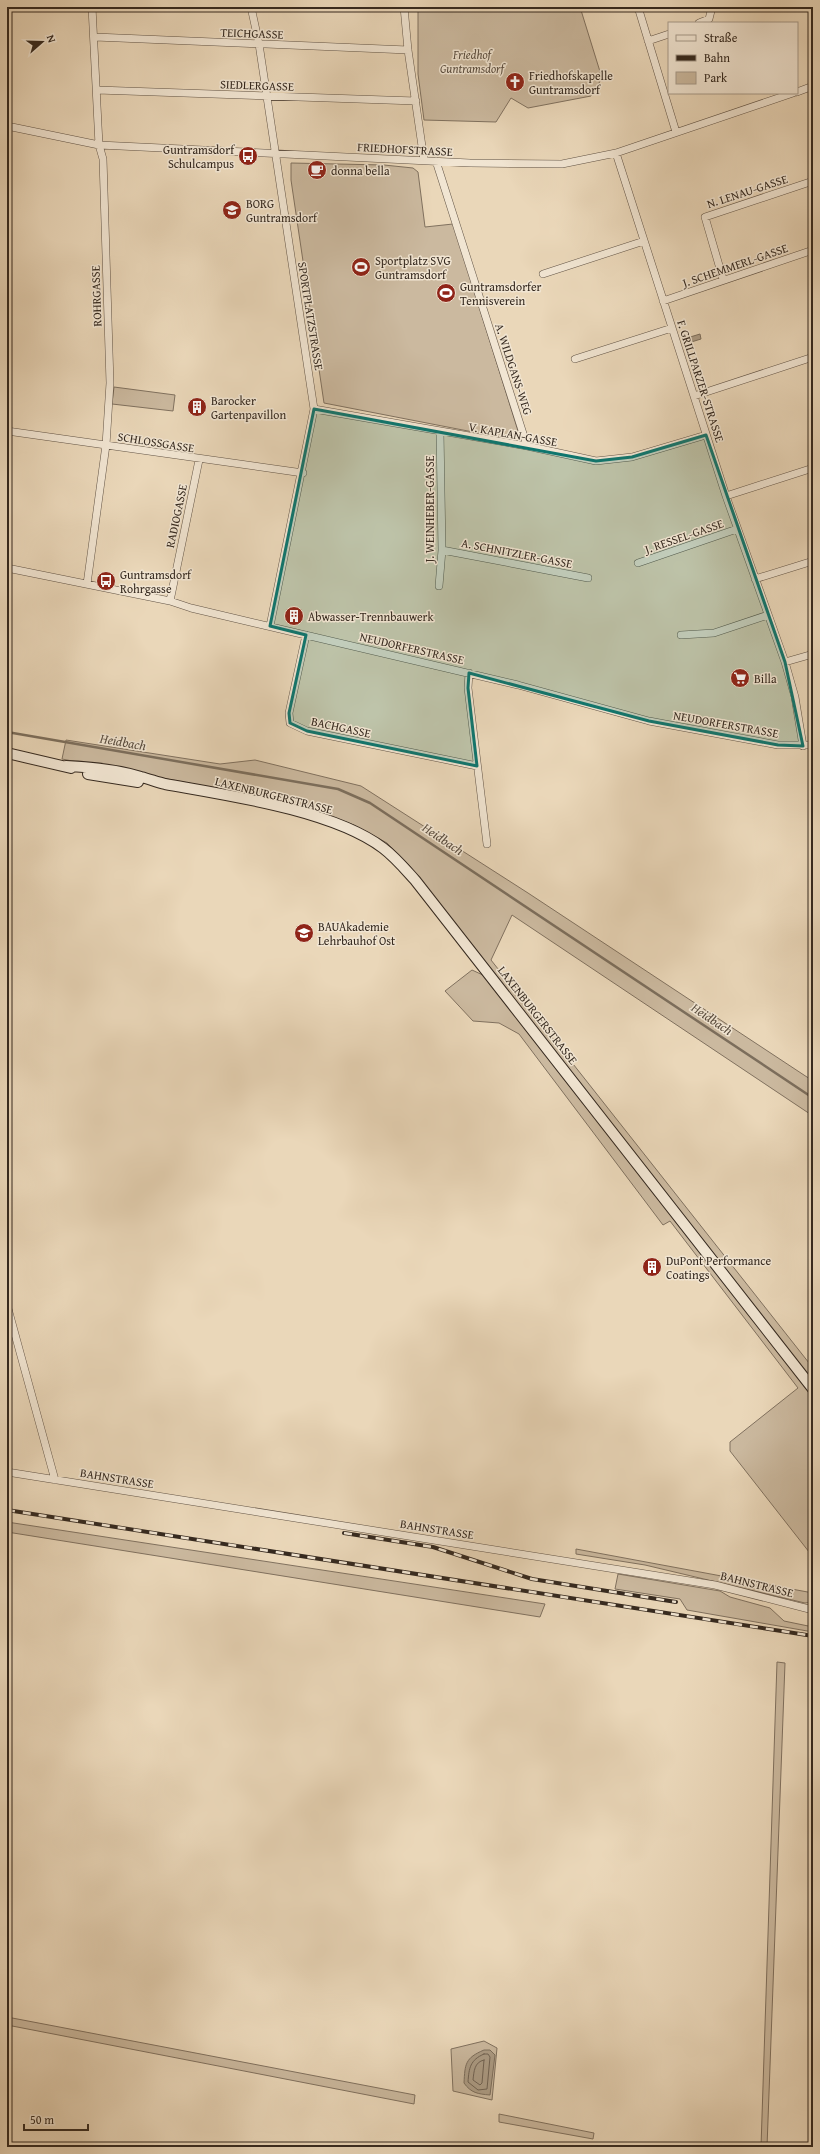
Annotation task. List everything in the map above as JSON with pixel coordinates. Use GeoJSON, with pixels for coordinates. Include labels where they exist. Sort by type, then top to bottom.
{"type":"FeatureCollection","features":[{"type":"Feature","properties":{"kind":"street","name":"ROHRGASSE"},"geometry":{"type":"LineString","coordinates":[[87,584],[106,445],[110,383],[103,159],[99,145],[95,37],[92,7]]}},
{"type":"Feature","properties":{"kind":"street","name":"SPORTPLATZSTRASSE"},"geometry":{"type":"LineString","coordinates":[[251,7],[259,44],[274,154],[314,409],[270,626]]}},
{"type":"Feature","properties":{"kind":"street"},"geometry":{"type":"LineString","coordinates":[[404,7],[408,50],[424,160]]}},
{"type":"Feature","properties":{"kind":"street"},"geometry":{"type":"LineString","coordinates":[[638,7],[676,132]]}},
{"type":"Feature","properties":{"kind":"street"},"geometry":{"type":"LineString","coordinates":[[702,22],[709,19],[712,7]]}},
{"type":"Feature","properties":{"kind":"street"},"geometry":{"type":"LineString","coordinates":[[648,41],[668,34]]}},
{"type":"Feature","properties":{"kind":"street","name":"TEICHGASSE"},"geometry":{"type":"LineString","coordinates":[[95,37],[408,50]]}},
{"type":"Feature","properties":{"kind":"street"},"geometry":{"type":"LineString","coordinates":[[798,92],[813,86]]}},
{"type":"Feature","properties":{"kind":"street","name":"SIEDLERGASSE"},"geometry":{"type":"LineString","coordinates":[[97,90],[416,101]]}},
{"type":"Feature","properties":{"kind":"street","name":"FRIEDHOFSTRASSE"},"geometry":{"type":"LineString","coordinates":[[7,126],[99,145],[436,161],[562,164],[616,153],[790,94]]}},
{"type":"Feature","properties":{"kind":"street","name":"F. GRILLPARZER-STRASSE"},"geometry":{"type":"LineString","coordinates":[[616,153],[737,530],[785,662],[794,697],[803,746]]}},
{"type":"Feature","properties":{"kind":"street","name":"A. WILDGANS-WEG"},"geometry":{"type":"LineString","coordinates":[[436,161],[526,446]]}},
{"type":"Feature","properties":{"kind":"street","name":"N. LENAU-GASSE"},"geometry":{"type":"LineString","coordinates":[[723,279],[705,216],[813,181]]}},
{"type":"Feature","properties":{"kind":"street"},"geometry":{"type":"LineString","coordinates":[[543,274],[644,240]]}},
{"type":"Feature","properties":{"kind":"street","name":"J. SCHEMMERL-GASSE"},"geometry":{"type":"LineString","coordinates":[[664,301],[723,279],[813,250]]}},
{"type":"Feature","properties":{"kind":"street"},"geometry":{"type":"LineString","coordinates":[[575,359],[672,328]]}},
{"type":"Feature","properties":{"kind":"street"},"geometry":{"type":"LineString","coordinates":[[694,396],[813,357]]}},
{"type":"Feature","properties":{"kind":"street","name":"V. KAPLAN-GASSE"},"geometry":{"type":"LineString","coordinates":[[314,409],[526,446],[596,461],[632,457],[706,434]]}},
{"type":"Feature","properties":{"kind":"street","name":"SCHLOSSGASSE"},"geometry":{"type":"LineString","coordinates":[[7,431],[199,460],[302,473]]}},
{"type":"Feature","properties":{"kind":"street","name":"J. WEINHEBER-GASSE"},"geometry":{"type":"LineString","coordinates":[[439,586],[442,550],[440,432]]}},
{"type":"Feature","properties":{"kind":"street","name":"RADIOGASSE"},"geometry":{"type":"LineString","coordinates":[[170,601],[199,460]]}},
{"type":"Feature","properties":{"kind":"street"},"geometry":{"type":"LineString","coordinates":[[726,496],[813,468]]}},
{"type":"Feature","properties":{"kind":"street","name":"J. RESSEL-GASSE"},"geometry":{"type":"LineString","coordinates":[[638,563],[737,530]]}},
{"type":"Feature","properties":{"kind":"street","name":"A. SCHNITZLER-GASSE"},"geometry":{"type":"LineString","coordinates":[[442,550],[588,578]]}},
{"type":"Feature","properties":{"kind":"street"},"geometry":{"type":"LineString","coordinates":[[755,579],[813,561]]}},
{"type":"Feature","properties":{"kind":"street","name":"NEUDORFERSTRASSE"},"geometry":{"type":"LineString","coordinates":[[7,568],[170,601],[191,608],[469,673],[649,721],[778,745],[813,745]]}},
{"type":"Feature","properties":{"kind":"street"},"geometry":{"type":"LineString","coordinates":[[681,635],[714,633],[768,616]]}},
{"type":"Feature","properties":{"kind":"street","name":"BACHGASSE"},"geometry":{"type":"LineString","coordinates":[[306,635],[289,713],[290,723],[307,731],[477,766]]}},
{"type":"Feature","properties":{"kind":"street"},"geometry":{"type":"LineString","coordinates":[[785,662],[813,654]]}},
{"type":"Feature","properties":{"kind":"street"},"geometry":{"type":"LineString","coordinates":[[469,673],[468,688],[486,844]]}},
{"type":"Feature","properties":{"kind":"street","name":"LAXENBURGERSTRASSE"},"geometry":{"type":"LineString","coordinates":[[7,753],[66,766],[84,767],[141,777],[158,782],[223,794],[306,814],[361,835],[382,847],[399,862],[571,1078],[813,1389]]}},
{"type":"Feature","properties":{"kind":"street"},"geometry":{"type":"LineString","coordinates":[[7,1305],[55,1480]]}},
{"type":"Feature","properties":{"kind":"street","name":"BAHNSTRASSE"},"geometry":{"type":"LineString","coordinates":[[7,1472],[715,1585],[813,1610]]}},
{"type":"Feature","properties":{"kind":"highlighted area"},"geometry":{"type":"Polygon","coordinates":[[[314,409],[596,461],[632,457],[706,435],[785,662],[803,746],[778,745],[649,721],[469,673],[468,688],[477,766],[307,731],[290,723],[289,713],[306,635],[270,626],[314,409]]]}},
{"type":"Feature","properties":{"kind":"green space","name":"Friedhof Guntramsdorf"},"geometry":{"type":"Polygon","coordinates":[[[418,7],[580,7],[602,78],[591,96],[528,108],[511,98],[496,122],[424,120],[418,74],[418,7]]]}},
{"type":"Feature","properties":{"kind":"green space"},"geometry":{"type":"Polygon","coordinates":[[[291,163],[384,165],[413,168],[418,172],[425,227],[453,224],[518,431],[509,439],[324,403],[291,180],[291,163]]]}},
{"type":"Feature","properties":{"kind":"green space"},"geometry":{"type":"Polygon","coordinates":[[[114,387],[175,395],[173,411],[112,404],[114,387]]]}},
{"type":"Feature","properties":{"kind":"green space"},"geometry":{"type":"Polygon","coordinates":[[[66,740],[220,764],[255,760],[361,786],[528,893],[813,1081],[813,1116],[512,915],[491,960],[813,1368],[813,1381],[409,865],[387,843],[354,825],[307,808],[236,792],[62,759],[66,740]]]}},
{"type":"Feature","properties":{"kind":"green space"},"geometry":{"type":"Polygon","coordinates":[[[472,970],[485,976],[813,1395],[813,1557],[730,1451],[730,1442],[798,1388],[670,1221],[663,1225],[519,1034],[499,1023],[473,1021],[445,991],[472,970]]]}},
{"type":"Feature","properties":{"kind":"green space"},"geometry":{"type":"Polygon","coordinates":[[[7,1522],[545,1604],[540,1617],[7,1532],[7,1522]]]}},
{"type":"Feature","properties":{"kind":"green space"},"geometry":{"type":"Polygon","coordinates":[[[576,1549],[813,1593],[813,1602],[805,1603],[645,1565],[576,1554],[576,1549]]]}},
{"type":"Feature","properties":{"kind":"green space"},"geometry":{"type":"Polygon","coordinates":[[[618,1574],[720,1591],[730,1597],[770,1608],[784,1621],[813,1627],[813,1632],[687,1610],[680,1599],[615,1589],[618,1574]]]}},
{"type":"Feature","properties":{"kind":"green space"},"geometry":{"type":"Polygon","coordinates":[[[777,1662],[785,1663],[767,2147],[761,2147],[777,1662]]]}},
{"type":"Feature","properties":{"kind":"green space"},"geometry":{"type":"Polygon","coordinates":[[[7,2017],[415,2095],[414,2104],[7,2025],[7,2017]]]}},
{"type":"Feature","properties":{"kind":"green space"},"geometry":{"type":"Polygon","coordinates":[[[484,2041],[497,2048],[492,2100],[453,2091],[451,2049],[484,2041]]]}},
{"type":"Feature","properties":{"kind":"green space"},"geometry":{"type":"Polygon","coordinates":[[[499,2114],[594,2133],[593,2139],[499,2122],[499,2114]]]}},
{"type":"Feature","properties":{"kind":"water"},"geometry":{"type":"Polygon","coordinates":[[[700,334],[701,339],[688,343],[687,338],[700,334]]]}},
{"type":"Feature","properties":{"kind":"water"},"geometry":{"type":"Polygon","coordinates":[[[484,2050],[490,2050],[495,2055],[490,2095],[475,2092],[469,2089],[464,2083],[467,2062],[473,2056],[484,2050]]]}},
{"type":"Feature","properties":{"kind":"waterway","name":"Heidbach"},"geometry":{"type":"LineString","coordinates":[[7,732],[338,789],[370,803],[813,1098]]}},
{"type":"Feature","properties":{"kind":"railway"},"geometry":{"type":"LineString","coordinates":[[7,1510],[813,1636]]}},
{"type":"Feature","properties":{"kind":"railway"},"geometry":{"type":"LineString","coordinates":[[344,1533],[433,1547],[532,1579],[676,1602]]}},
{"type":"Feature","properties":{"kind":"place","name":"Friedhofskapelle Guntramsdorf"},"geometry":{"type":"Point","coordinates":[515,82]}},
{"type":"Feature","properties":{"kind":"place","name":"Guntramsdorf Schulcampus"},"geometry":{"type":"Point","coordinates":[248,156]}},
{"type":"Feature","properties":{"kind":"place","name":"donna bella"},"geometry":{"type":"Point","coordinates":[317,170]}},
{"type":"Feature","properties":{"kind":"place","name":"BORG Guntramsdorf"},"geometry":{"type":"Point","coordinates":[232,210]}},
{"type":"Feature","properties":{"kind":"place","name":"Sportplatz SVG Guntramsdorf"},"geometry":{"type":"Point","coordinates":[361,267]}},
{"type":"Feature","properties":{"kind":"place","name":"Guntramsdorfer Tennisverein"},"geometry":{"type":"Point","coordinates":[446,293]}},
{"type":"Feature","properties":{"kind":"place","name":"Barocker Gartenpavillon"},"geometry":{"type":"Point","coordinates":[197,407]}},
{"type":"Feature","properties":{"kind":"place","name":"Guntramsdorf Rohrgasse"},"geometry":{"type":"Point","coordinates":[106,581]}},
{"type":"Feature","properties":{"kind":"place","name":"Abwasser-Trennbauwerk"},"geometry":{"type":"Point","coordinates":[294,616]}},
{"type":"Feature","properties":{"kind":"place","name":"Billa"},"geometry":{"type":"Point","coordinates":[740,678]}},
{"type":"Feature","properties":{"kind":"place","name":"BAUAkademie Lehrbauhof Ost"},"geometry":{"type":"Point","coordinates":[304,933]}},
{"type":"Feature","properties":{"kind":"place","name":"DuPont Performance Coatings"},"geometry":{"type":"Point","coordinates":[652,1267]}}]}
